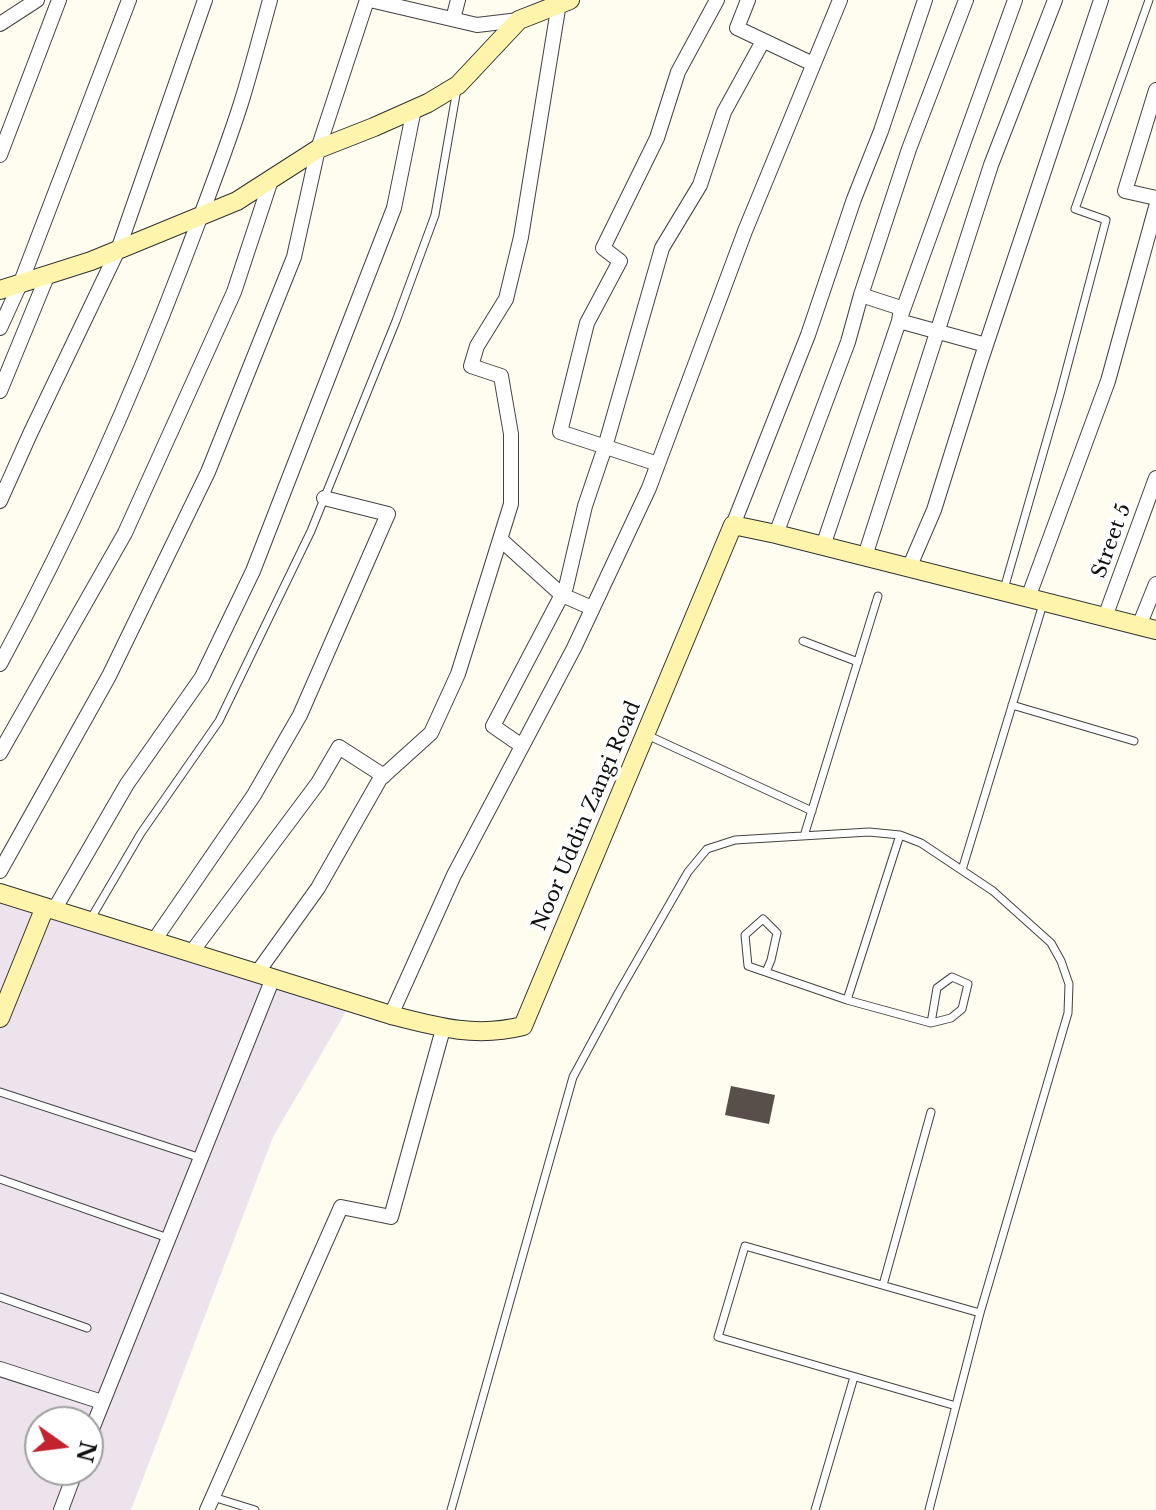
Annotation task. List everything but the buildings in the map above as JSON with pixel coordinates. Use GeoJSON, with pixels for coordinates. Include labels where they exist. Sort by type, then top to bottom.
{"type":"FeatureCollection","features":[{"type":"Feature","properties":{"kind":"street"},"geometry":{"type":"LineString","coordinates":[[0,24],[37,0]]}},
{"type":"Feature","properties":{"kind":"street"},"geometry":{"type":"LineString","coordinates":[[0,155],[59,0]]}},
{"type":"Feature","properties":{"kind":"street"},"geometry":{"type":"LineString","coordinates":[[0,328],[21,282],[129,0]]}},
{"type":"Feature","properties":{"kind":"street"},"geometry":{"type":"LineString","coordinates":[[0,501],[118,250],[205,0]]}},
{"type":"Feature","properties":{"kind":"street"},"geometry":{"type":"LineString","coordinates":[[0,664],[43,584],[92,481],[150,348],[242,101],[270,0]]}},
{"type":"Feature","properties":{"kind":"street"},"geometry":{"type":"LineString","coordinates":[[0,871],[109,676],[208,472],[294,257],[318,149],[368,0],[477,25],[519,20],[564,2]]}},
{"type":"Feature","properties":{"kind":"street"},"geometry":{"type":"LineString","coordinates":[[453,19],[458,0]]}},
{"type":"Feature","properties":{"kind":"street"},"geometry":{"type":"LineString","coordinates":[[658,464],[560,432],[587,323],[620,261],[603,248],[657,138],[678,72],[717,0]]}},
{"type":"Feature","properties":{"kind":"street"},"geometry":{"type":"LineString","coordinates":[[748,0],[737,28],[813,64]]}},
{"type":"Feature","properties":{"kind":"street"},"geometry":{"type":"LineString","coordinates":[[391,1015],[454,875],[592,608],[649,488],[745,231],[840,0]]}},
{"type":"Feature","properties":{"kind":"street"},"geometry":{"type":"LineString","coordinates":[[925,0],[808,335],[733,525],[1148,628],[1156,584]]}},
{"type":"Feature","properties":{"kind":"street"},"geometry":{"type":"LineString","coordinates":[[776,534],[848,342],[909,149],[966,0]]}},
{"type":"Feature","properties":{"kind":"street"},"geometry":{"type":"LineString","coordinates":[[823,546],[899,321],[1015,0]]}},
{"type":"Feature","properties":{"kind":"street"},"geometry":{"type":"LineString","coordinates":[[865,556],[991,165],[1055,0]]}},
{"type":"Feature","properties":{"kind":"street"},"geometry":{"type":"LineString","coordinates":[[909,568],[934,510],[1101,0]]}},
{"type":"Feature","properties":{"kind":"street"},"geometry":{"type":"LineString","coordinates":[[100,1406],[201,1158],[265,976],[380,779],[431,733],[458,674],[511,504],[511,434],[501,376],[471,366],[477,346],[506,299],[521,237],[564,2]]}},
{"type":"Feature","properties":{"kind":"street"},"geometry":{"type":"LineString","coordinates":[[0,290],[118,250],[237,201],[318,149],[414,109],[458,85],[519,20]]}},
{"type":"Feature","properties":{"kind":"street"},"geometry":{"type":"LineString","coordinates":[[522,746],[493,726],[566,587],[585,506],[662,248],[700,185],[724,112],[763,41]]}},
{"type":"Feature","properties":{"kind":"street"},"geometry":{"type":"LineString","coordinates":[[1156,90],[1125,191],[1156,198]]}},
{"type":"Feature","properties":{"kind":"street"},"geometry":{"type":"LineString","coordinates":[[0,1018],[49,909],[127,784],[202,677],[253,571],[394,208],[414,109]]}},
{"type":"Feature","properties":{"kind":"street"},"geometry":{"type":"LineString","coordinates":[[0,753],[125,533],[234,292],[271,180]]}},
{"type":"Feature","properties":{"kind":"street"},"geometry":{"type":"LineString","coordinates":[[1036,600],[1108,381],[1156,207]]}},
{"type":"Feature","properties":{"kind":"street"},"geometry":{"type":"LineString","coordinates":[[0,391],[48,274]]}},
{"type":"Feature","properties":{"kind":"street"},"geometry":{"type":"LineString","coordinates":[[861,295],[901,308],[899,321]]}},
{"type":"Feature","properties":{"kind":"street"},"geometry":{"type":"LineString","coordinates":[[899,321],[986,345]]}},
{"type":"Feature","properties":{"kind":"street","name":"Street 5"},"geometry":{"type":"LineString","coordinates":[[1105,617],[1156,478]]}},
{"type":"Feature","properties":{"kind":"street"},"geometry":{"type":"LineString","coordinates":[[153,942],[254,795],[300,715],[388,514],[324,498]]}},
{"type":"Feature","properties":{"kind":"street","name":"Noor Uddin Zangi Road"},"geometry":{"type":"LineString","coordinates":[[0,893],[443,1029],[500,1031],[523,1026],[733,525]]}},
{"type":"Feature","properties":{"kind":"street"},"geometry":{"type":"LineString","coordinates":[[500,539],[562,595],[592,608]]}},
{"type":"Feature","properties":{"kind":"street"},"geometry":{"type":"LineString","coordinates":[[191,953],[318,783],[339,747],[384,776]]}},
{"type":"Feature","properties":{"kind":"street"},"geometry":{"type":"LineString","coordinates":[[210,1504],[341,1207],[391,1217],[443,1029]]}},
{"type":"Feature","properties":{"kind":"street"},"geometry":{"type":"LineString","coordinates":[[0,1369],[102,1402]]}},
{"type":"Feature","properties":{"kind":"street"},"geometry":{"type":"LineString","coordinates":[[61,1510],[70,1486]]}},
{"type":"Feature","properties":{"kind":"lane"},"geometry":{"type":"LineString","coordinates":[[1003,591],[1106,220],[1075,209],[1149,0]]}},
{"type":"Feature","properties":{"kind":"lane"},"geometry":{"type":"LineString","coordinates":[[89,921],[141,833],[219,721],[311,531],[396,321],[435,215],[458,85]]}},
{"type":"Feature","properties":{"kind":"lane"},"geometry":{"type":"LineString","coordinates":[[804,836],[878,596]]}},
{"type":"Feature","properties":{"kind":"lane"},"geometry":{"type":"LineString","coordinates":[[962,870],[1012,705],[1036,600]]}},
{"type":"Feature","properties":{"kind":"lane"},"geometry":{"type":"LineString","coordinates":[[803,641],[858,662]]}},
{"type":"Feature","properties":{"kind":"lane"},"geometry":{"type":"LineString","coordinates":[[1012,705],[1134,741]]}},
{"type":"Feature","properties":{"kind":"lane"},"geometry":{"type":"LineString","coordinates":[[645,734],[812,811]]}},
{"type":"Feature","properties":{"kind":"lane"},"geometry":{"type":"LineString","coordinates":[[451,1510],[573,1077],[688,872],[707,849],[735,840],[869,832],[900,835],[921,843],[993,891],[1051,943],[1069,984],[1068,1013],[980,1313],[929,1510]]}},
{"type":"Feature","properties":{"kind":"lane"},"geometry":{"type":"LineString","coordinates":[[847,1000],[900,835]]}},
{"type":"Feature","properties":{"kind":"lane"},"geometry":{"type":"LineString","coordinates":[[766,972],[777,933],[763,919],[745,935],[748,966],[847,1000],[931,1023],[951,1018],[962,1009],[968,984],[952,977],[937,988],[931,1023]]}},
{"type":"Feature","properties":{"kind":"lane"},"geometry":{"type":"LineString","coordinates":[[0,1092],[201,1158]]}},
{"type":"Feature","properties":{"kind":"lane"},"geometry":{"type":"LineString","coordinates":[[883,1285],[931,1112]]}},
{"type":"Feature","properties":{"kind":"lane"},"geometry":{"type":"LineString","coordinates":[[0,1179],[168,1238]]}},
{"type":"Feature","properties":{"kind":"lane"},"geometry":{"type":"LineString","coordinates":[[956,1406],[718,1337],[745,1246],[980,1313]]}},
{"type":"Feature","properties":{"kind":"lane"},"geometry":{"type":"LineString","coordinates":[[0,1297],[87,1328]]}},
{"type":"Feature","properties":{"kind":"lane"},"geometry":{"type":"LineString","coordinates":[[815,1510],[854,1377]]}},
{"type":"Feature","properties":{"kind":"lane"},"geometry":{"type":"LineString","coordinates":[[210,1504],[255,1510]]}},
{"type":"Feature","properties":{"kind":"shaded area"},"geometry":{"type":"Polygon","coordinates":[[[0,899],[348,1008],[273,1137],[131,1510],[0,1510],[0,899]]]}}]}
